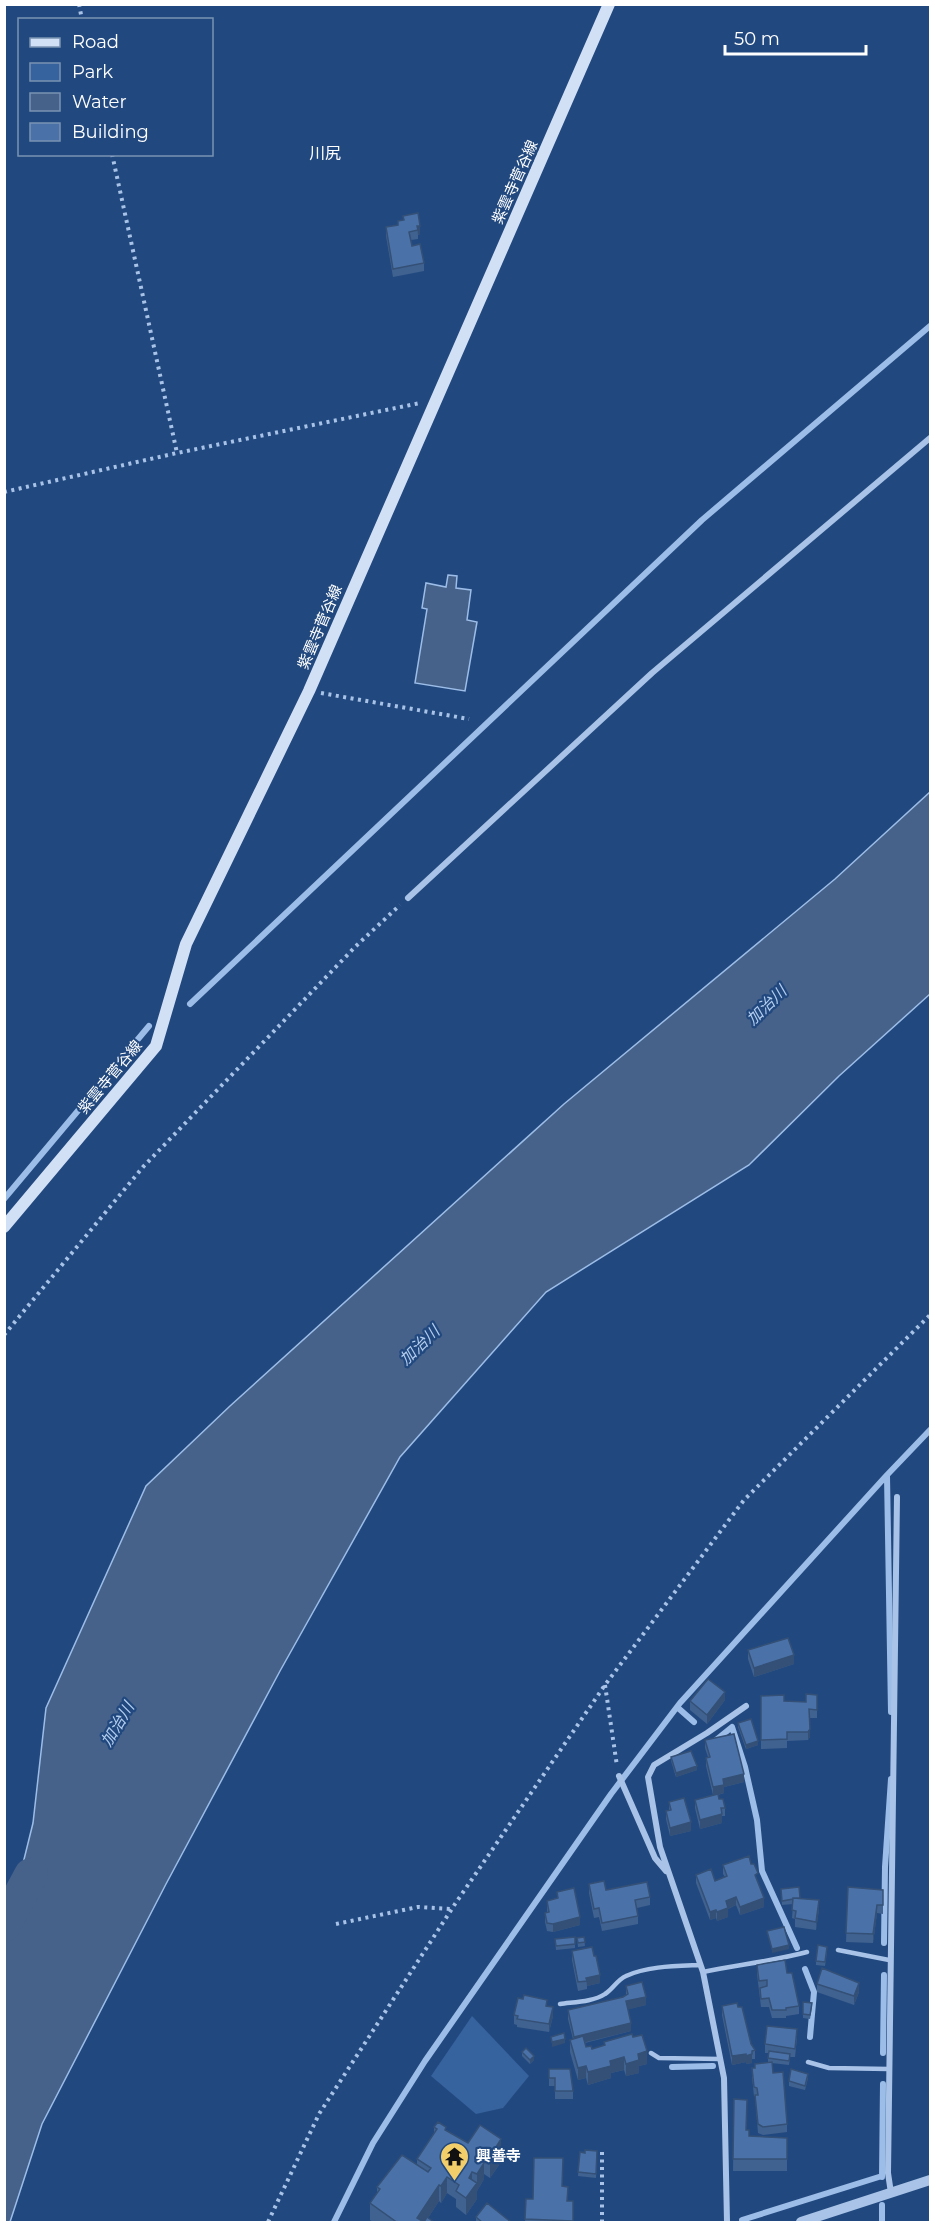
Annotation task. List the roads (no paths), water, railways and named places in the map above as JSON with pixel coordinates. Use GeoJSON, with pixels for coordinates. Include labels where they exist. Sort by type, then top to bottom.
{"type":"FeatureCollection","features":[{"type":"Feature","properties":{"kind":"main road","name":"紫雲寺菅谷線"},"geometry":{"type":"LineString","coordinates":[[4,1227],[156,1046],[186,944],[309,691],[609,4]]}},
{"type":"Feature","properties":{"kind":"street"},"geometry":{"type":"LineString","coordinates":[[408,898],[652,673],[930,438]]}},
{"type":"Feature","properties":{"kind":"street"},"geometry":{"type":"LineString","coordinates":[[892,2194],[888,2173],[889,1960],[897,1497]]}},
{"type":"Feature","properties":{"kind":"street"},"geometry":{"type":"LineString","coordinates":[[727,2223],[724,2078],[702,1972],[660,1847],[648,1777],[654,1765],[746,1706]]}},
{"type":"Feature","properties":{"kind":"street"},"geometry":{"type":"LineString","coordinates":[[619,1776],[655,1858],[668,1873]]}},
{"type":"Feature","properties":{"kind":"street"},"geometry":{"type":"LineString","coordinates":[[801,2223],[930,2180]]}},
{"type":"Feature","properties":{"kind":"lane"},"geometry":{"type":"LineString","coordinates":[[838,1950],[889,1960]]}},
{"type":"Feature","properties":{"kind":"lane"},"geometry":{"type":"LineString","coordinates":[[702,1972],[778,1960],[807,1952]]}},
{"type":"Feature","properties":{"kind":"lane"},"geometry":{"type":"LineString","coordinates":[[560,2004],[601,1996],[623,1977],[632,1973],[700,1965]]}},
{"type":"Feature","properties":{"kind":"lane"},"geometry":{"type":"LineString","coordinates":[[651,2054],[658,2058],[720,2060]]}},
{"type":"Feature","properties":{"kind":"lane"},"geometry":{"type":"LineString","coordinates":[[808,2062],[829,2068],[889,2069]]}},
{"type":"Feature","properties":{"kind":"water"},"geometry":{"type":"Polygon","coordinates":[[[448,575],[457,576],[456,588],[471,590],[467,620],[477,622],[465,691],[415,683],[427,609],[422,608],[426,583],[446,587],[448,575]]]}},
{"type":"Feature","properties":{"kind":"water"},"geometry":{"type":"Polygon","coordinates":[[[930,792],[930,994],[839,1076],[749,1165],[546,1292],[400,1457],[280,1671],[166,1884],[42,2124],[10,2222],[5,2222],[5,1936],[33,1823],[46,1708],[146,1486],[230,1406],[564,1104],[835,879],[930,792]]]}},
{"type":"Feature","properties":{"kind":"waterway"},"geometry":{"type":"LineString","coordinates":[[190,1004],[702,520],[930,326]]}},
{"type":"Feature","properties":{"kind":"waterway"},"geometry":{"type":"LineString","coordinates":[[4,1199],[149,1026]]}},
{"type":"Feature","properties":{"kind":"waterway"},"geometry":{"type":"LineString","coordinates":[[334,2222],[373,2143],[425,2061],[611,1794],[680,1703],[930,1430]]}},
{"type":"Feature","properties":{"kind":"waterway"},"geometry":{"type":"LineString","coordinates":[[887,1476],[891,1712]]}},
{"type":"Feature","properties":{"kind":"waterway"},"geometry":{"type":"LineString","coordinates":[[677,1707],[694,1722]]}},
{"type":"Feature","properties":{"kind":"waterway"},"geometry":{"type":"LineString","coordinates":[[716,1740],[732,1727],[745,1767],[757,1820],[762,1871],[797,1948]]}},
{"type":"Feature","properties":{"kind":"waterway"},"geometry":{"type":"LineString","coordinates":[[884,1943],[885,1867],[891,1779]]}},
{"type":"Feature","properties":{"kind":"waterway","name":"加治川"},"geometry":{"type":"LineString","coordinates":[[4,1925],[31,1875]]}},
{"type":"Feature","properties":{"kind":"waterway"},"geometry":{"type":"LineString","coordinates":[[805,1969],[814,1992],[810,2037]]}},
{"type":"Feature","properties":{"kind":"waterway"},"geometry":{"type":"LineString","coordinates":[[883,2053],[884,1975]]}},
{"type":"Feature","properties":{"kind":"waterway"},"geometry":{"type":"LineString","coordinates":[[672,2067],[713,2066]]}},
{"type":"Feature","properties":{"kind":"waterway"},"geometry":{"type":"LineString","coordinates":[[882,2177],[883,2084]]}},
{"type":"Feature","properties":{"kind":"waterway"},"geometry":{"type":"LineString","coordinates":[[742,2220],[882,2176]]}},
{"type":"Feature","properties":{"kind":"waterway"},"geometry":{"type":"LineString","coordinates":[[882,2205],[882,2222]]}},
{"type":"Feature","properties":{"kind":"place","name":"興善寺"},"geometry":{"type":"Point","coordinates":[455,2182]}},
{"type":"Feature","properties":{"kind":"district","name":"川尻"},"geometry":{"type":"Point","coordinates":[325,153]}}]}
